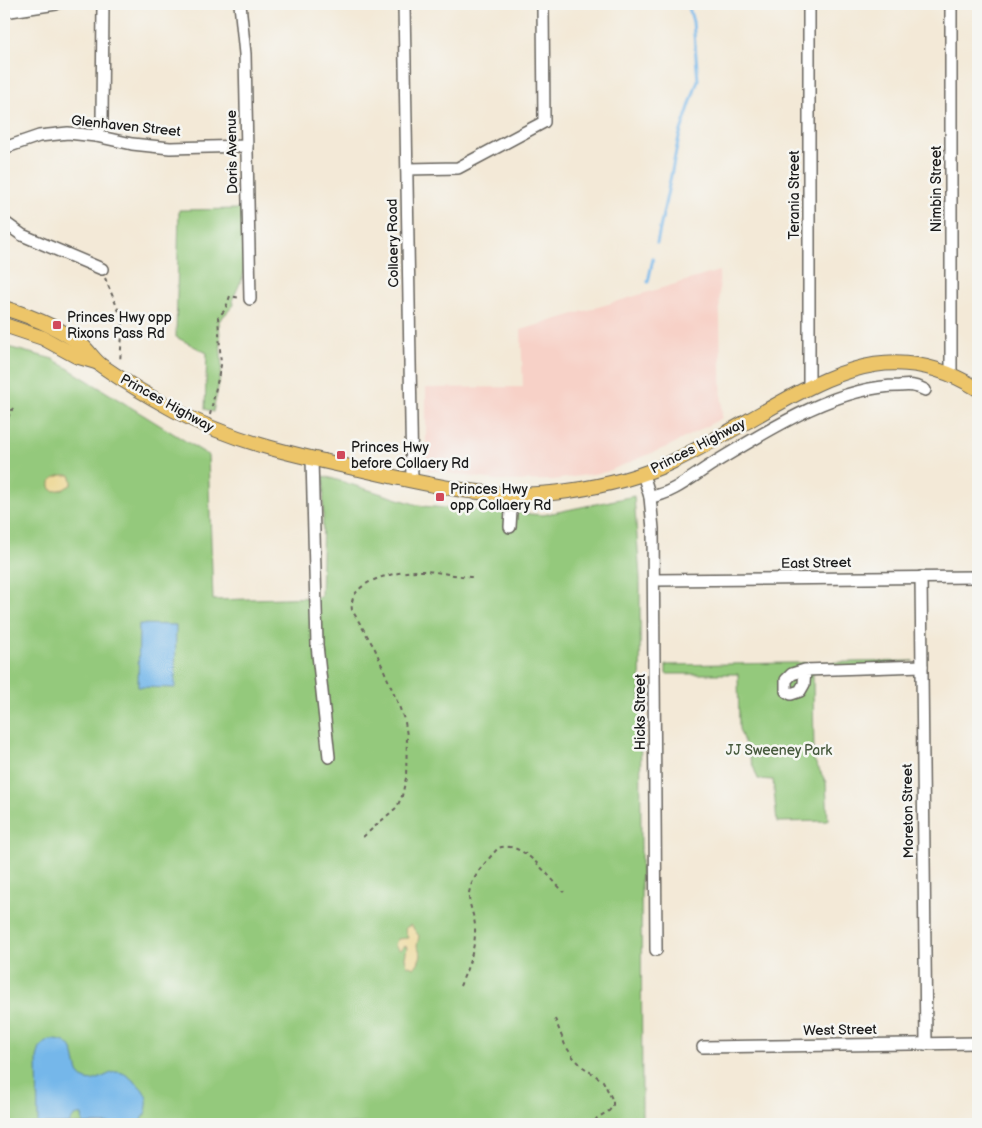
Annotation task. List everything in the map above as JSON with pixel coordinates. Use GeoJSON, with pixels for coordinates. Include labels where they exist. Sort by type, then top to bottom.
{"type":"FeatureCollection","features":[{"type":"Feature","properties":{"kind":"main road","name":"Princes Highway"},"geometry":{"type":"LineString","coordinates":[[4,308],[30,317],[71,338],[84,347],[99,364]]}},
{"type":"Feature","properties":{"kind":"main road","name":"Princes Highway"},"geometry":{"type":"LineString","coordinates":[[4,325],[43,338],[76,356],[99,364],[174,410],[214,430],[258,446],[412,481],[479,492],[512,495],[568,491],[603,485],[643,474],[695,450],[809,386],[855,368],[890,362],[926,366],[951,375],[978,389]]}},
{"type":"Feature","properties":{"kind":"street"},"geometry":{"type":"LineString","coordinates":[[4,12],[56,4]]}},
{"type":"Feature","properties":{"kind":"street"},"geometry":{"type":"LineString","coordinates":[[96,136],[102,120],[103,4]]}},
{"type":"Feature","properties":{"kind":"street","name":"Doris Avenue"},"geometry":{"type":"LineString","coordinates":[[240,4],[245,54],[250,299]]}},
{"type":"Feature","properties":{"kind":"street","name":"Collaery Road"},"geometry":{"type":"LineString","coordinates":[[404,4],[412,481]]}},
{"type":"Feature","properties":{"kind":"street"},"geometry":{"type":"LineString","coordinates":[[407,169],[458,168],[544,122],[543,4]]}},
{"type":"Feature","properties":{"kind":"street","name":"Terania Street"},"geometry":{"type":"LineString","coordinates":[[809,4],[809,386]]}},
{"type":"Feature","properties":{"kind":"street","name":"Nimbin Street"},"geometry":{"type":"LineString","coordinates":[[951,4],[951,375]]}},
{"type":"Feature","properties":{"kind":"street","name":"Glenhaven Street"},"geometry":{"type":"LineString","coordinates":[[4,148],[39,136],[68,134],[96,136],[132,144],[170,148],[248,146]]}},
{"type":"Feature","properties":{"kind":"street"},"geometry":{"type":"LineString","coordinates":[[4,222],[22,235],[102,269]]}},
{"type":"Feature","properties":{"kind":"street"},"geometry":{"type":"LineString","coordinates":[[650,497],[661,495],[715,462],[820,404],[848,393],[870,388],[912,386],[925,390]]}},
{"type":"Feature","properties":{"kind":"street"},"geometry":{"type":"LineString","coordinates":[[312,459],[317,636],[329,757]]}},
{"type":"Feature","properties":{"kind":"street","name":"Hicks Street"},"geometry":{"type":"LineString","coordinates":[[643,474],[650,497],[653,529],[656,950]]}},
{"type":"Feature","properties":{"kind":"street"},"geometry":{"type":"LineString","coordinates":[[510,527],[512,495]]}},
{"type":"Feature","properties":{"kind":"street","name":"Moreton Street"},"geometry":{"type":"LineString","coordinates":[[921,577],[926,1044]]}},
{"type":"Feature","properties":{"kind":"street","name":"East Street"},"geometry":{"type":"LineString","coordinates":[[654,580],[978,577]]}},
{"type":"Feature","properties":{"kind":"street"},"geometry":{"type":"LineString","coordinates":[[805,670],[922,666]]}},
{"type":"Feature","properties":{"kind":"street","name":"West Street"},"geometry":{"type":"LineString","coordinates":[[703,1047],[978,1043]]}},
{"type":"Feature","properties":{"kind":"path"},"geometry":{"type":"LineString","coordinates":[[102,269],[123,321],[120,362]]}},
{"type":"Feature","properties":{"kind":"path"},"geometry":{"type":"LineString","coordinates":[[210,415],[220,365],[218,317],[225,310],[230,296],[250,299]]}},
{"type":"Feature","properties":{"kind":"path"},"geometry":{"type":"LineString","coordinates":[[4,425],[13,408]]}},
{"type":"Feature","properties":{"kind":"path"},"geometry":{"type":"LineString","coordinates":[[363,837],[397,807],[402,796],[406,778],[407,736],[405,722],[375,649],[352,610],[352,598],[365,584],[375,579],[399,573],[418,571],[475,577]]}},
{"type":"Feature","properties":{"kind":"path"},"geometry":{"type":"LineString","coordinates":[[460,986],[470,964],[475,944],[475,927],[469,894],[476,876],[498,848],[508,846],[526,853],[564,892]]}},
{"type":"Feature","properties":{"kind":"path"},"geometry":{"type":"LineString","coordinates":[[555,1019],[565,1045],[573,1057],[583,1067],[603,1081],[613,1101],[613,1106],[609,1111],[597,1118],[594,1124]]}},
{"type":"Feature","properties":{"kind":"shaded area"},"geometry":{"type":"Polygon","coordinates":[[[719,271],[722,418],[669,446],[606,472],[553,480],[502,481],[426,470],[426,388],[523,387],[521,330],[719,271]]]}},
{"type":"Feature","properties":{"kind":"green space"},"geometry":{"type":"Polygon","coordinates":[[[242,209],[244,274],[233,299],[234,305],[219,321],[222,368],[213,412],[205,409],[207,353],[176,337],[179,210],[242,209]]]}},
{"type":"Feature","properties":{"kind":"green space"},"geometry":{"type":"Polygon","coordinates":[[[4,346],[53,359],[208,455],[213,600],[321,597],[324,476],[421,506],[543,515],[634,496],[640,577],[642,1124],[4,1124],[4,346]]]}},
{"type":"Feature","properties":{"kind":"green space","name":"JJ Sweeney Park"},"geometry":{"type":"Polygon","coordinates":[[[914,661],[813,672],[814,760],[826,782],[828,821],[777,822],[773,780],[758,779],[739,729],[738,674],[666,674],[666,665],[914,661]]]}},
{"type":"Feature","properties":{"kind":"sand"},"geometry":{"type":"Polygon","coordinates":[[[62,475],[70,475],[72,484],[64,489],[54,491],[50,486],[51,481],[62,475]]]}},
{"type":"Feature","properties":{"kind":"sand"},"geometry":{"type":"Polygon","coordinates":[[[411,925],[419,936],[417,946],[421,955],[414,968],[407,965],[405,958],[407,947],[404,946],[400,950],[395,944],[398,939],[408,938],[405,929],[411,925]]]}},
{"type":"Feature","properties":{"kind":"water"},"geometry":{"type":"Polygon","coordinates":[[[139,624],[176,625],[175,688],[138,687],[139,624]]]}},
{"type":"Feature","properties":{"kind":"water"},"geometry":{"type":"Polygon","coordinates":[[[50,1040],[68,1044],[72,1049],[77,1069],[84,1079],[92,1080],[120,1072],[140,1086],[146,1096],[147,1106],[140,1124],[83,1124],[82,1115],[77,1115],[69,1124],[38,1124],[38,1052],[44,1043],[50,1040]]]}},
{"type":"Feature","properties":{"kind":"waterway"},"geometry":{"type":"LineString","coordinates":[[657,243],[679,137],[698,80],[693,22],[688,4]]}},
{"type":"Feature","properties":{"kind":"waterway"},"geometry":{"type":"LineString","coordinates":[[648,282],[653,259]]}},
{"type":"Feature","properties":{"kind":"place","name":"Princes Hwy opp Rixons Pass Rd"},"geometry":{"type":"Point","coordinates":[57,325]}},
{"type":"Feature","properties":{"kind":"place","name":"Princes Hwy before Collaery Rd"},"geometry":{"type":"Point","coordinates":[341,455]}},
{"type":"Feature","properties":{"kind":"place","name":"Princes Hwy opp Collaery Rd"},"geometry":{"type":"Point","coordinates":[440,497]}}]}
